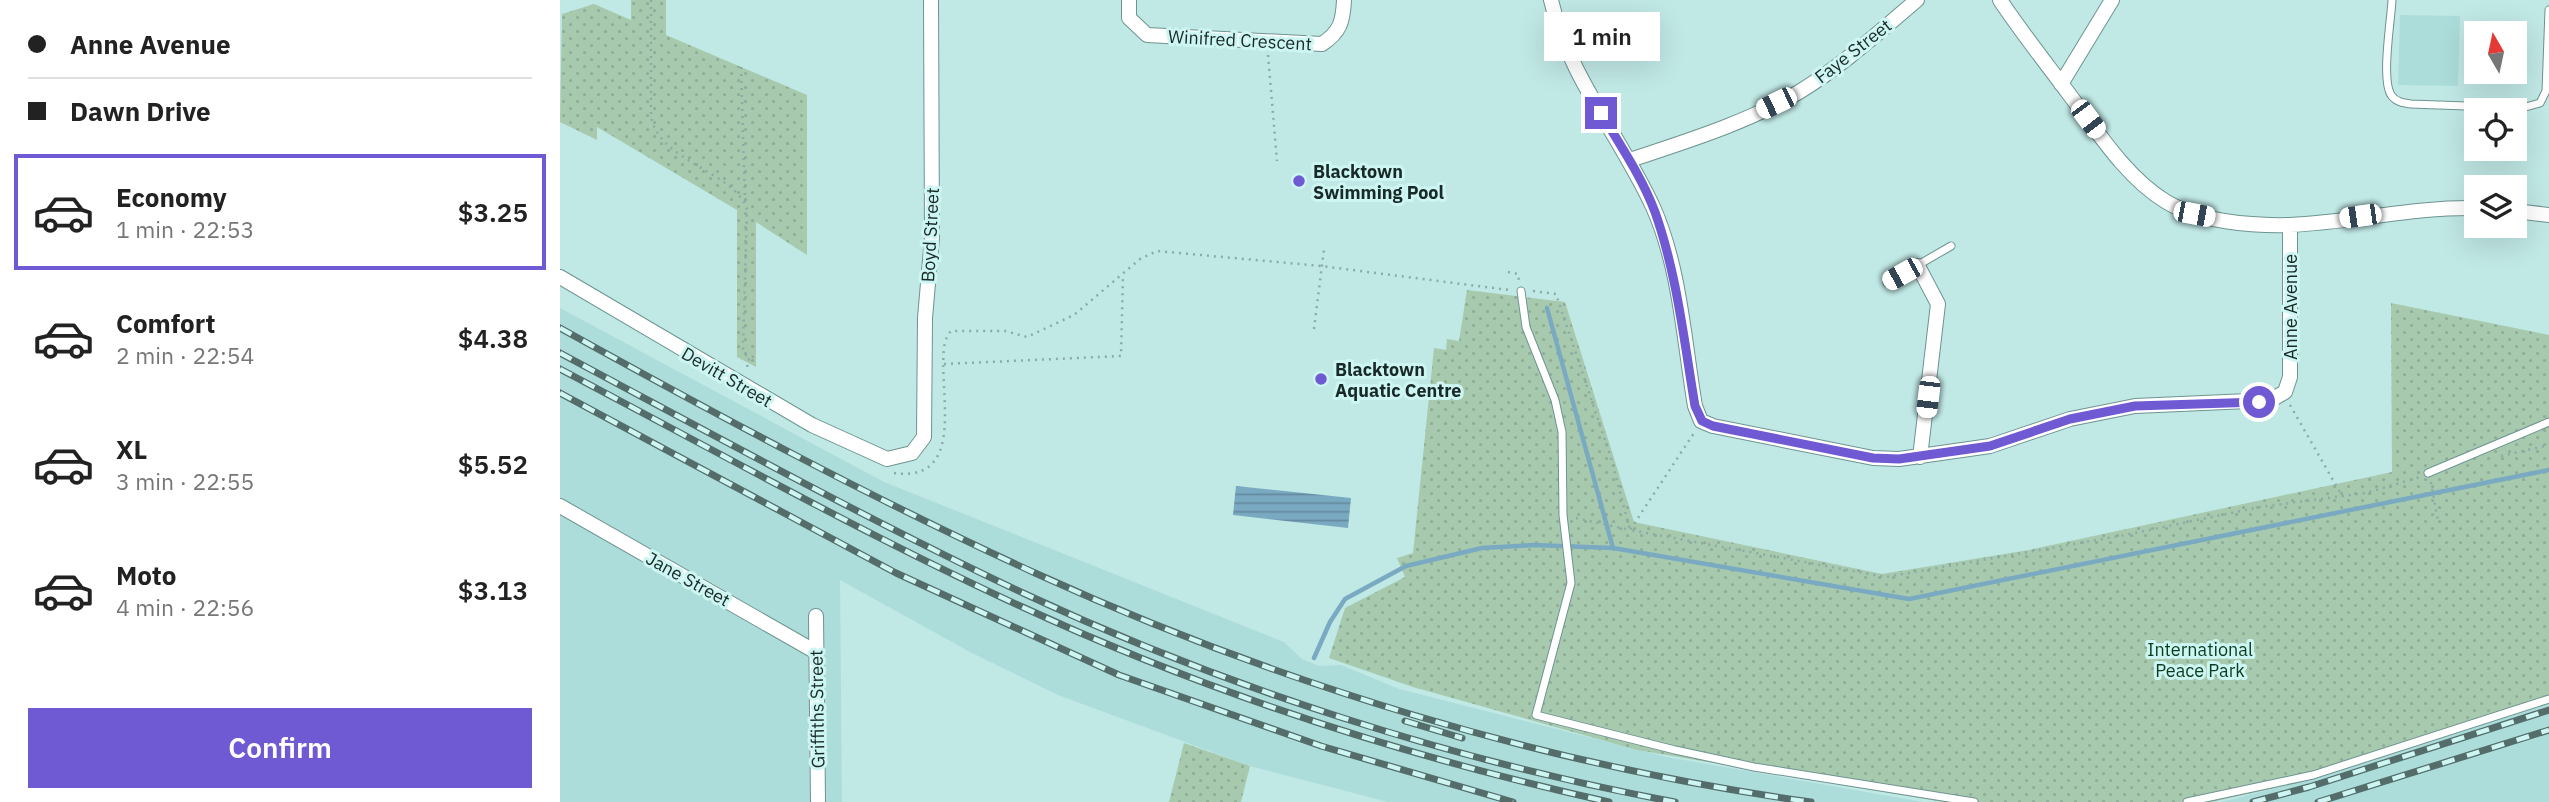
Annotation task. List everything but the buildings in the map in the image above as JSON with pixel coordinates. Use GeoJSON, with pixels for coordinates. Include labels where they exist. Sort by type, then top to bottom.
{"type":"FeatureCollection","features":[{"type":"Feature","properties":{"kind":"street","name":"Boyd Street"},"geometry":{"type":"LineString","coordinates":[[901,458],[912,453],[923,437],[925,318],[932,237],[932,0]]}},
{"type":"Feature","properties":{"kind":"street","name":"Winifred Crescent"},"geometry":{"type":"LineString","coordinates":[[1129,0],[1129,18],[1147,35],[1322,44],[1337,33],[1343,18],[1344,0]]}},
{"type":"Feature","properties":{"kind":"street"},"geometry":{"type":"LineString","coordinates":[[1551,0],[1556,20],[1577,70],[1630,160],[1654,210],[1672,268],[1695,406],[1707,424],[1873,458],[1920,457],[1990,446],[2070,419],[2113,409],[2174,403],[2259,402],[2282,394]]}},
{"type":"Feature","properties":{"kind":"street","name":"Faye Street"},"geometry":{"type":"LineString","coordinates":[[1630,160],[1733,125],[1798,93],[1842,63],[1917,0]]}},
{"type":"Feature","properties":{"kind":"street"},"geometry":{"type":"LineString","coordinates":[[2000,0],[2035,53],[2101,136],[2138,178],[2165,201],[2194,214],[2290,225],[2427,208],[2464,208]]}},
{"type":"Feature","properties":{"kind":"street"},"geometry":{"type":"LineString","coordinates":[[2062,84],[2112,0]]}},
{"type":"Feature","properties":{"kind":"street"},"geometry":{"type":"LineString","coordinates":[[2527,212],[2549,215]]}},
{"type":"Feature","properties":{"kind":"street","name":"Anne Avenue"},"geometry":{"type":"LineString","coordinates":[[2282,394],[2290,377],[2290,225]]}},
{"type":"Feature","properties":{"kind":"street"},"geometry":{"type":"LineString","coordinates":[[1918,266],[1938,304],[1920,457]]}},
{"type":"Feature","properties":{"kind":"street","name":"Devitt Street"},"geometry":{"type":"LineString","coordinates":[[560,277],[741,385],[857,448],[887,459],[901,458]]}},
{"type":"Feature","properties":{"kind":"street","name":"Jane Street"},"geometry":{"type":"LineString","coordinates":[[560,506],[816,652]]}},
{"type":"Feature","properties":{"kind":"street","name":"Griffiths Street"},"geometry":{"type":"LineString","coordinates":[[816,616],[818,802]]}},
{"type":"Feature","properties":{"kind":"lane"},"geometry":{"type":"LineString","coordinates":[[2392,0],[2387,79],[2390,93],[2395,99],[2411,104],[2522,108],[2540,103],[2546,91],[2549,10]]}},
{"type":"Feature","properties":{"kind":"lane"},"geometry":{"type":"LineString","coordinates":[[1887,283],[1951,246]]}},
{"type":"Feature","properties":{"kind":"lane"},"geometry":{"type":"LineString","coordinates":[[1521,291],[1526,327],[1555,400],[1562,432],[1563,515],[1571,583],[1536,715],[1727,761],[1974,802]]}},
{"type":"Feature","properties":{"kind":"lane"},"geometry":{"type":"LineString","coordinates":[[2428,473],[2549,422]]}},
{"type":"Feature","properties":{"kind":"lane"},"geometry":{"type":"LineString","coordinates":[[2187,802],[2313,775],[2549,699]]}},
{"type":"Feature","properties":{"kind":"path"},"geometry":{"type":"LineString","coordinates":[[650,0],[651,116],[656,134],[745,202]]}},
{"type":"Feature","properties":{"kind":"path"},"geometry":{"type":"LineString","coordinates":[[1267,41],[1277,161]]}},
{"type":"Feature","properties":{"kind":"path"},"geometry":{"type":"LineString","coordinates":[[741,67],[746,322],[743,348],[746,355],[754,357],[748,360],[741,385]]}},
{"type":"Feature","properties":{"kind":"path"},"geometry":{"type":"LineString","coordinates":[[1314,329],[1324,249]]}},
{"type":"Feature","properties":{"kind":"path"},"geometry":{"type":"LineString","coordinates":[[1124,274],[1121,356],[944,364],[944,345],[951,331],[1005,331],[1027,337],[1074,315],[1140,259],[1157,251],[1321,266],[1556,293],[1611,458],[1630,530]]}},
{"type":"Feature","properties":{"kind":"path"},"geometry":{"type":"LineString","coordinates":[[1507,272],[1518,274],[1521,291]]}},
{"type":"Feature","properties":{"kind":"path"},"geometry":{"type":"LineString","coordinates":[[2282,394],[2341,494]]}},
{"type":"Feature","properties":{"kind":"path"},"geometry":{"type":"LineString","coordinates":[[1630,530],[1707,424]]}},
{"type":"Feature","properties":{"kind":"path"},"geometry":{"type":"LineString","coordinates":[[2491,458],[2549,445]]}},
{"type":"Feature","properties":{"kind":"path"},"geometry":{"type":"LineString","coordinates":[[1563,515],[1630,530],[1886,576],[2341,494],[2366,493],[2428,473],[2438,521]]}},
{"type":"Feature","properties":{"kind":"path"},"geometry":{"type":"LineString","coordinates":[[2431,482],[2439,480]]}},
{"type":"Feature","properties":{"kind":"shaded area"},"geometry":{"type":"Polygon","coordinates":[[[2400,15],[2460,16],[2458,86],[2398,85],[2400,15]]]}},
{"type":"Feature","properties":{"kind":"shaded area"},"geometry":{"type":"Polygon","coordinates":[[[560,308],[884,482],[1284,642],[1302,659],[1319,666],[1341,665],[1399,689],[1667,757],[1923,802],[1388,802],[1250,766],[1058,695],[970,652],[840,580],[842,802],[560,802],[560,308]]]}},
{"type":"Feature","properties":{"kind":"shaded area"},"geometry":{"type":"Polygon","coordinates":[[[1236,486],[1351,498],[1348,528],[1233,515],[1236,486]]]}},
{"type":"Feature","properties":{"kind":"shaded area"},"geometry":{"type":"Polygon","coordinates":[[[2549,702],[2549,802],[2221,802],[2323,776],[2549,702]]]}},
{"type":"Feature","properties":{"kind":"green space"},"geometry":{"type":"Polygon","coordinates":[[[631,0],[666,0],[666,35],[807,95],[807,255],[756,222],[756,367],[737,357],[737,210],[597,127],[597,140],[560,122],[562,14],[594,4],[631,20],[631,0]]]}},
{"type":"Feature","properties":{"kind":"green space","name":"International Peace Park"},"geometry":{"type":"Polygon","coordinates":[[[1467,290],[1565,302],[1634,522],[1882,574],[2029,550],[2392,472],[2391,303],[2549,335],[2549,701],[2298,783],[2211,802],[1943,802],[1637,750],[1413,687],[1329,658],[1345,608],[1405,577],[1397,558],[1413,553],[1434,348],[1446,350],[1447,339],[1459,341],[1467,290]]]}},
{"type":"Feature","properties":{"kind":"green space"},"geometry":{"type":"Polygon","coordinates":[[[1184,743],[1250,766],[1241,802],[1169,802],[1184,743]]]}},
{"type":"Feature","properties":{"kind":"waterway"},"geometry":{"type":"LineString","coordinates":[[1547,308],[1613,548]]}},
{"type":"Feature","properties":{"kind":"waterway"},"geometry":{"type":"LineString","coordinates":[[1314,658],[1330,622],[1345,599],[1406,566],[1482,548],[1534,545],[1613,548],[1909,599],[2549,470]]}},
{"type":"Feature","properties":{"kind":"railway"},"geometry":{"type":"LineString","coordinates":[[560,328],[736,424],[914,516],[1035,573],[1222,650],[1317,684],[1512,743],[1711,786],[1811,802]]}},
{"type":"Feature","properties":{"kind":"railway"},"geometry":{"type":"LineString","coordinates":[[560,353],[964,565],[1100,628],[1179,660],[1342,718],[1425,743],[1592,785],[1675,802]]}},
{"type":"Feature","properties":{"kind":"railway"},"geometry":{"type":"LineString","coordinates":[[560,369],[902,549],[1089,637],[1234,694],[1382,743],[1609,802]]}},
{"type":"Feature","properties":{"kind":"railway"},"geometry":{"type":"LineString","coordinates":[[560,393],[896,573],[1119,675],[1321,746],[1513,802]]}},
{"type":"Feature","properties":{"kind":"railway"},"geometry":{"type":"LineString","coordinates":[[2253,802],[2309,787],[2549,710]]}},
{"type":"Feature","properties":{"kind":"railway"},"geometry":{"type":"LineString","coordinates":[[1405,721],[1462,738]]}},
{"type":"Feature","properties":{"kind":"railway"},"geometry":{"type":"LineString","coordinates":[[2318,802],[2549,730]]}},
{"type":"Feature","properties":{"kind":"place","name":"Blacktown Swimming Pool"},"geometry":{"type":"Point","coordinates":[1299,181]}},
{"type":"Feature","properties":{"kind":"place","name":"Blacktown Aquatic Centre"},"geometry":{"type":"Point","coordinates":[1321,379]}},
{"type":"Feature","properties":{"kind":"route"},"geometry":{"type":"LineString","coordinates":[[1601,113],[1630,160],[1654,210],[1672,268],[1695,406],[1702,421],[1713,426],[1873,458],[1899,459],[1990,446],[2102,411],[2160,403],[2259,402]]}}]}
